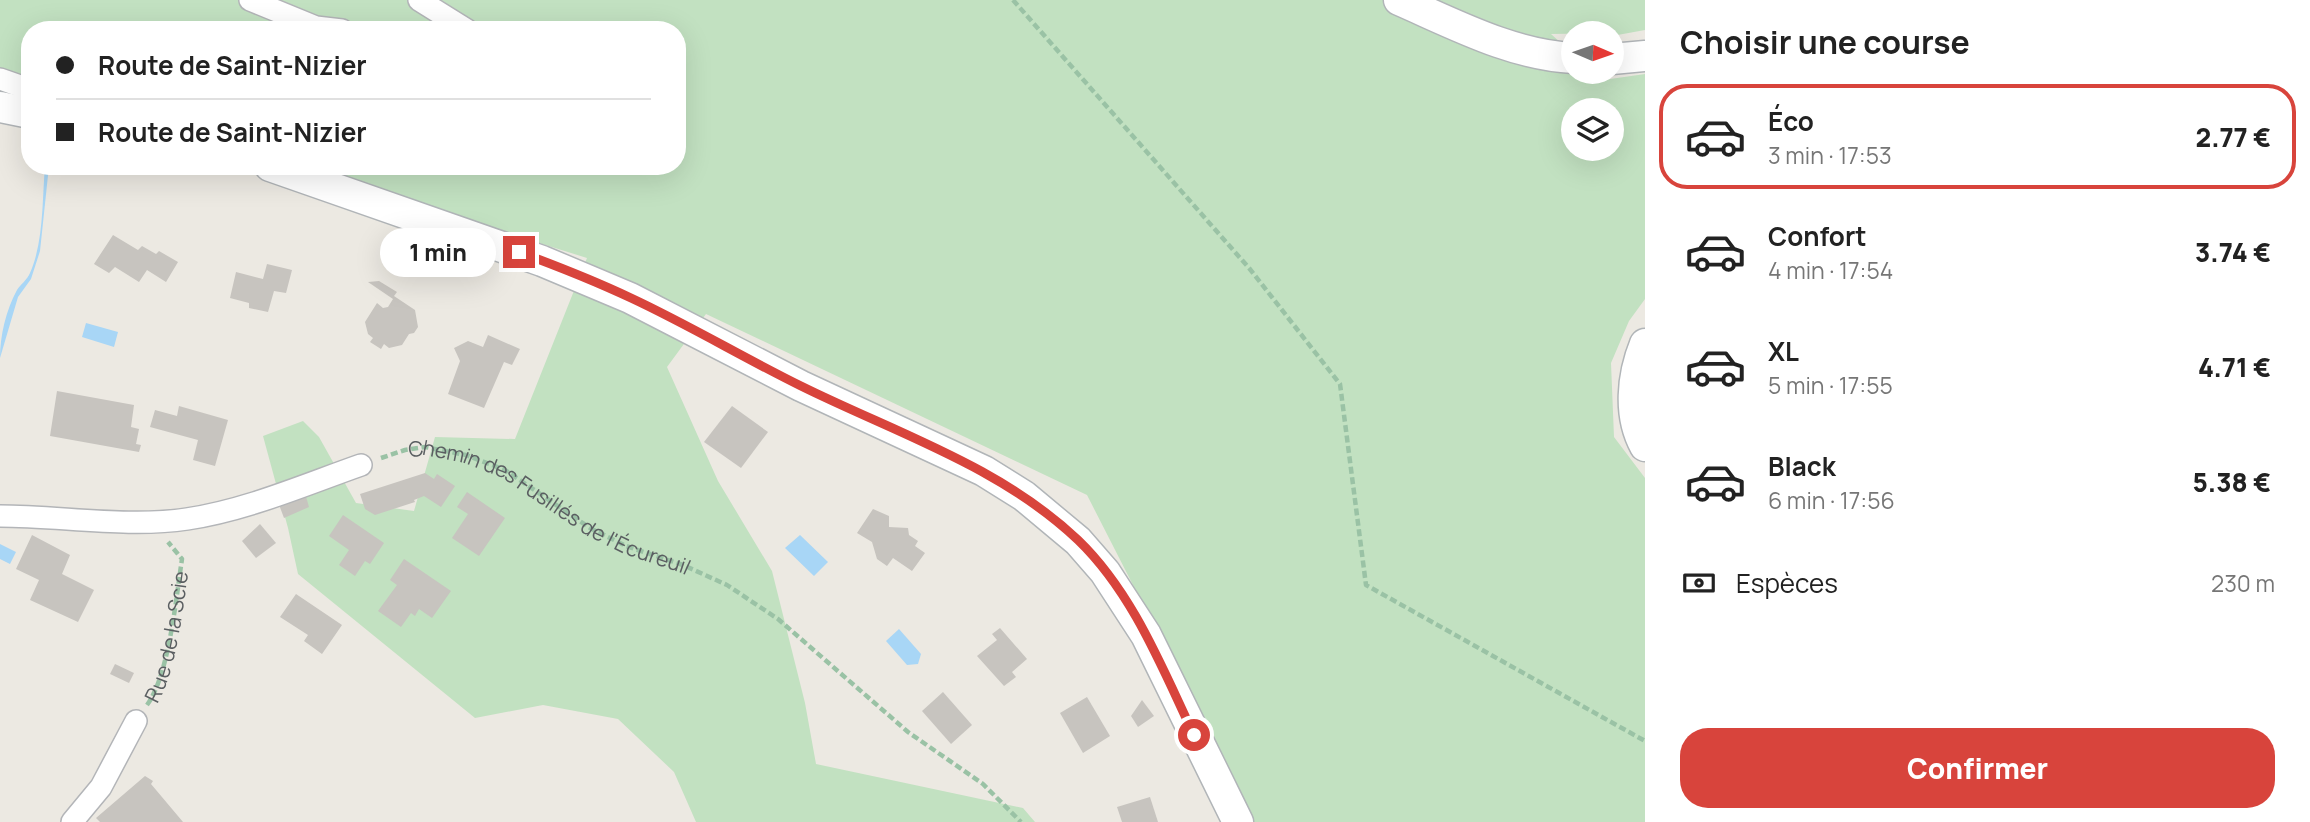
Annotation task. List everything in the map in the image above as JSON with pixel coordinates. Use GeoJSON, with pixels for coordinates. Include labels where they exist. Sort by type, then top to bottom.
{"type":"FeatureCollection","features":[{"type":"Feature","properties":{"kind":"main road"},"geometry":{"type":"LineString","coordinates":[[1399,0],[1522,49],[1561,56]]}},
{"type":"Feature","properties":{"kind":"main road"},"geometry":{"type":"LineString","coordinates":[[1624,58],[1645,56]]}},
{"type":"Feature","properties":{"kind":"main road"},"geometry":{"type":"LineString","coordinates":[[0,107],[21,111]]}},
{"type":"Feature","properties":{"kind":"main road"},"geometry":{"type":"LineString","coordinates":[[296,175],[542,261],[630,298],[801,386],[984,471],[1024,496],[1078,541],[1105,572],[1129,606],[1146,635],[1238,822]]}},
{"type":"Feature","properties":{"kind":"main road"},"geometry":{"type":"LineString","coordinates":[[1645,344],[1635,376],[1633,406],[1645,446]]}},
{"type":"Feature","properties":{"kind":"street"},"geometry":{"type":"LineString","coordinates":[[250,0],[303,21]]}},
{"type":"Feature","properties":{"kind":"street"},"geometry":{"type":"LineString","coordinates":[[419,0],[453,21]]}},
{"type":"Feature","properties":{"kind":"street"},"geometry":{"type":"LineString","coordinates":[[0,79],[21,87]]}},
{"type":"Feature","properties":{"kind":"street"},"geometry":{"type":"LineString","coordinates":[[0,516],[152,522],[186,520],[223,512],[361,465]]}},
{"type":"Feature","properties":{"kind":"street","name":"Rue de la Scie"},"geometry":{"type":"LineString","coordinates":[[72,822],[101,787],[136,721]]}},
{"type":"Feature","properties":{"kind":"path"},"geometry":{"type":"LineString","coordinates":[[1013,0],[1249,268],[1340,384],[1366,585],[1645,741]]}},
{"type":"Feature","properties":{"kind":"path","name":"Chemin des Fusillés de l'Écureuil"},"geometry":{"type":"LineString","coordinates":[[361,465],[405,450],[425,447],[466,455],[505,470],[590,528],[626,546],[684,565],[727,586],[778,620],[908,732],[984,784],[1021,822]]}},
{"type":"Feature","properties":{"kind":"path","name":"Rue de la Scie"},"geometry":{"type":"LineString","coordinates":[[136,721],[157,692],[173,619],[182,559],[152,522]]}},
{"type":"Feature","properties":{"kind":"green space"},"geometry":{"type":"Polygon","coordinates":[[[0,0],[1645,0],[1645,30],[1624,34],[1624,21],[1561,21],[1561,34],[1551,34],[1561,43],[1561,84],[1624,84],[1624,77],[1645,74],[1645,299],[1629,321],[1611,363],[1614,437],[1645,478],[1645,822],[1254,822],[1087,495],[706,314],[667,367],[718,481],[772,571],[805,703],[816,764],[1023,808],[1035,822],[696,822],[674,772],[618,719],[543,705],[475,718],[298,574],[263,436],[303,421],[319,437],[356,503],[414,511],[435,437],[515,439],[587,258],[323,175],[686,175],[686,21],[21,21],[21,81],[0,75],[0,0]]]}},
{"type":"Feature","properties":{"kind":"water"},"geometry":{"type":"Polygon","coordinates":[[[44,175],[48,175],[40,251],[31,279],[18,297],[0,358],[2,332],[7,315],[17,290],[27,278],[35,261],[42,220],[44,175]]]}},
{"type":"Feature","properties":{"kind":"water"},"geometry":{"type":"Polygon","coordinates":[[[86,323],[118,332],[114,347],[82,337],[86,323]]]}},
{"type":"Feature","properties":{"kind":"water"},"geometry":{"type":"Polygon","coordinates":[[[800,535],[828,562],[814,576],[785,548],[800,535]]]}},
{"type":"Feature","properties":{"kind":"water"},"geometry":{"type":"Polygon","coordinates":[[[0,544],[16,552],[10,564],[0,559],[0,544]]]}},
{"type":"Feature","properties":{"kind":"water"},"geometry":{"type":"Polygon","coordinates":[[[899,629],[921,654],[918,664],[907,665],[886,641],[899,629]]]}},
{"type":"Feature","properties":{"kind":"building"},"geometry":{"type":"Polygon","coordinates":[[[113,235],[138,250],[142,246],[156,254],[159,251],[178,262],[166,282],[147,270],[139,282],[115,267],[109,273],[94,264],[113,235]]]}},
{"type":"Feature","properties":{"kind":"building"},"geometry":{"type":"Polygon","coordinates":[[[267,264],[292,270],[286,293],[274,291],[268,312],[249,308],[249,303],[230,298],[236,272],[263,279],[267,264]]]}},
{"type":"Feature","properties":{"kind":"building"},"geometry":{"type":"Polygon","coordinates":[[[379,281],[397,292],[394,296],[415,310],[418,327],[402,345],[389,348],[384,344],[381,349],[370,342],[373,338],[368,334],[365,322],[377,303],[383,308],[388,307],[393,299],[368,282],[379,281]]]}},
{"type":"Feature","properties":{"kind":"building"},"geometry":{"type":"Polygon","coordinates":[[[488,335],[520,349],[512,365],[504,362],[484,408],[448,394],[460,361],[454,348],[468,341],[483,347],[488,335]]]}},
{"type":"Feature","properties":{"kind":"building"},"geometry":{"type":"Polygon","coordinates":[[[57,391],[134,405],[131,427],[139,429],[136,444],[141,445],[139,452],[50,436],[57,391]]]}},
{"type":"Feature","properties":{"kind":"building"},"geometry":{"type":"Polygon","coordinates":[[[179,406],[228,420],[215,466],[193,460],[198,440],[150,427],[155,410],[177,416],[179,406]]]}},
{"type":"Feature","properties":{"kind":"building"},"geometry":{"type":"Polygon","coordinates":[[[732,406],[768,432],[741,468],[704,442],[732,406]]]}},
{"type":"Feature","properties":{"kind":"building"},"geometry":{"type":"Polygon","coordinates":[[[425,473],[434,479],[437,474],[455,486],[441,507],[424,496],[414,500],[415,502],[375,515],[365,509],[360,494],[425,473]]]}},
{"type":"Feature","properties":{"kind":"building"},"geometry":{"type":"Polygon","coordinates":[[[467,492],[505,518],[479,556],[452,538],[468,514],[457,507],[467,492]]]}},
{"type":"Feature","properties":{"kind":"building"},"geometry":{"type":"Polygon","coordinates":[[[305,493],[309,507],[284,518],[278,502],[305,493]]]}},
{"type":"Feature","properties":{"kind":"building"},"geometry":{"type":"Polygon","coordinates":[[[873,509],[889,516],[889,527],[908,528],[909,535],[918,541],[915,546],[925,553],[912,571],[893,558],[887,566],[877,559],[872,542],[857,533],[873,509]]]}},
{"type":"Feature","properties":{"kind":"building"},"geometry":{"type":"Polygon","coordinates":[[[343,515],[384,543],[370,564],[365,561],[355,576],[339,565],[349,550],[329,536],[343,515]]]}},
{"type":"Feature","properties":{"kind":"building"},"geometry":{"type":"Polygon","coordinates":[[[260,524],[276,543],[256,558],[242,541],[260,524]]]}},
{"type":"Feature","properties":{"kind":"building"},"geometry":{"type":"Polygon","coordinates":[[[32,535],[70,555],[62,574],[94,590],[78,622],[30,600],[39,580],[16,569],[32,535]]]}},
{"type":"Feature","properties":{"kind":"building"},"geometry":{"type":"Polygon","coordinates":[[[404,559],[451,591],[432,618],[419,609],[415,616],[411,613],[401,627],[378,611],[397,585],[390,580],[404,559]]]}},
{"type":"Feature","properties":{"kind":"building"},"geometry":{"type":"Polygon","coordinates":[[[296,594],[342,625],[322,654],[304,641],[308,635],[280,617],[296,594]]]}},
{"type":"Feature","properties":{"kind":"building"},"geometry":{"type":"Polygon","coordinates":[[[1000,628],[1027,659],[1012,672],[1016,677],[1004,686],[977,656],[997,640],[992,634],[1000,628]]]}},
{"type":"Feature","properties":{"kind":"building"},"geometry":{"type":"Polygon","coordinates":[[[115,664],[134,673],[129,683],[110,674],[115,664]]]}},
{"type":"Feature","properties":{"kind":"building"},"geometry":{"type":"Polygon","coordinates":[[[943,692],[972,725],[951,744],[922,711],[943,692]]]}},
{"type":"Feature","properties":{"kind":"building"},"geometry":{"type":"Polygon","coordinates":[[[1087,697],[1110,736],[1083,753],[1060,713],[1087,697]]]}},
{"type":"Feature","properties":{"kind":"building"},"geometry":{"type":"Polygon","coordinates":[[[1142,700],[1154,716],[1138,727],[1131,716],[1142,700]]]}},
{"type":"Feature","properties":{"kind":"building"},"geometry":{"type":"Polygon","coordinates":[[[145,776],[153,781],[151,784],[183,822],[100,822],[96,818],[145,776]]]}},
{"type":"Feature","properties":{"kind":"building"},"geometry":{"type":"Polygon","coordinates":[[[1150,797],[1158,822],[1122,822],[1117,807],[1150,797]]]}},
{"type":"Feature","properties":{"kind":"route"},"geometry":{"type":"LineString","coordinates":[[519,252],[630,298],[801,386],[984,471],[1024,496],[1078,541],[1105,572],[1146,635],[1194,735]]}}]}
